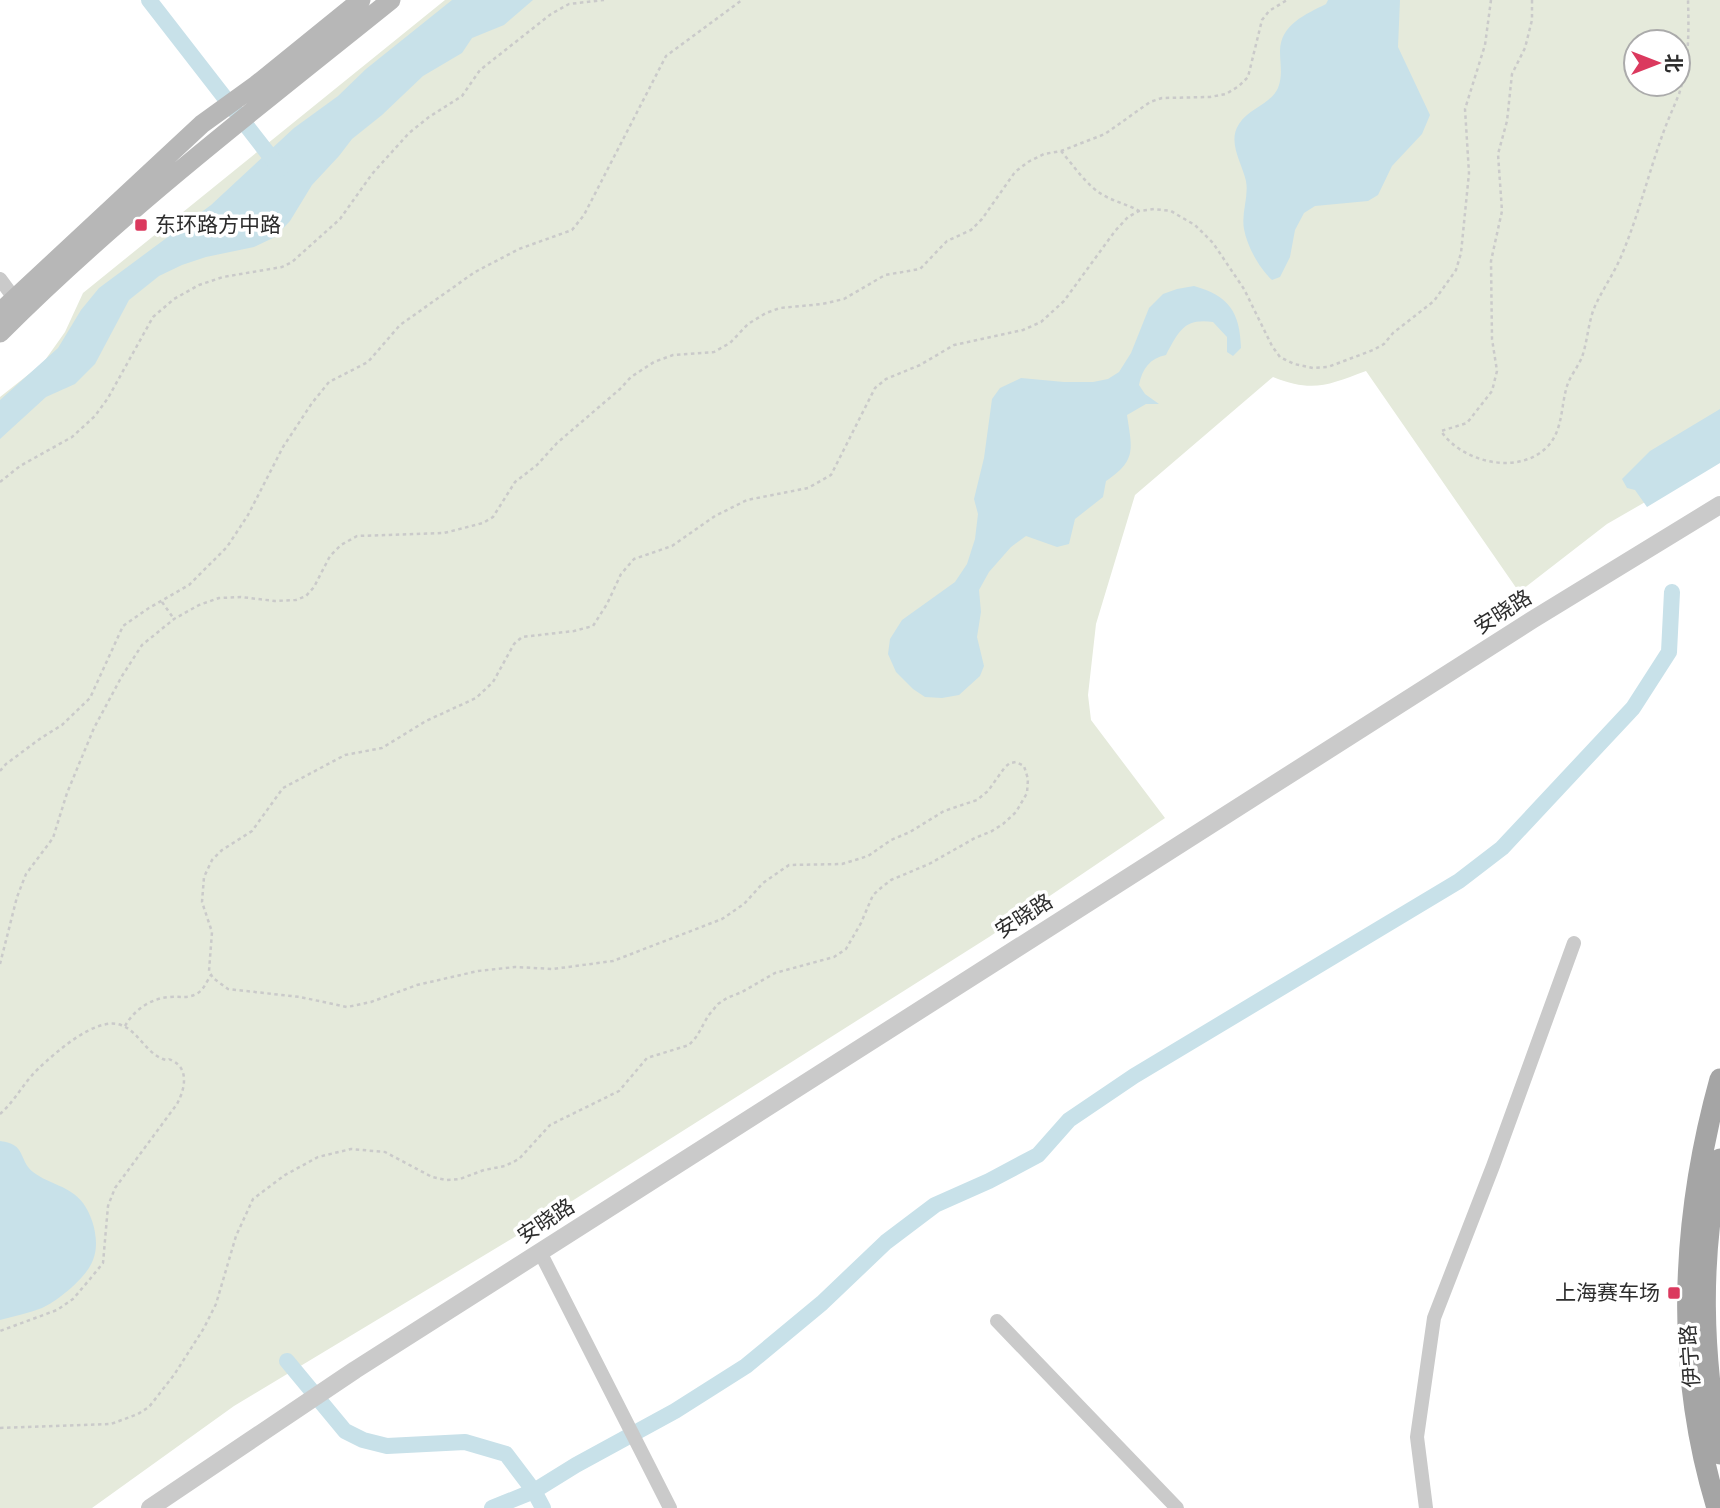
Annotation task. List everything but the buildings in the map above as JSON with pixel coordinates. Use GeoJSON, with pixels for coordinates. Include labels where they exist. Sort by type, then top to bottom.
{"type":"FeatureCollection","features":[{"type":"Feature","properties":{"kind":"main road"},"geometry":{"type":"LineString","coordinates":[[0,333],[58,275],[216,142],[262,92],[361,0]]}},
{"type":"Feature","properties":{"kind":"main road"},"geometry":{"type":"LineString","coordinates":[[7,305],[202,124],[262,92],[391,0]]}},
{"type":"Feature","properties":{"kind":"main road","name":"伊宁路"},"geometry":{"type":"LineString","coordinates":[[1717,1508],[1693,1400],[1686,1296],[1696,1193],[1707,1124],[1720,1079]]}},
{"type":"Feature","properties":{"kind":"main road","name":"伊宁路"},"geometry":{"type":"LineString","coordinates":[[1720,1159],[1714,1188],[1704,1293],[1706,1367],[1720,1454]]}},
{"type":"Feature","properties":{"kind":"street"},"geometry":{"type":"LineString","coordinates":[[0,279],[7,305]]}},
{"type":"Feature","properties":{"kind":"street","name":"安晓路"},"geometry":{"type":"LineString","coordinates":[[150,1508],[355,1370],[1521,627],[1720,505]]}},
{"type":"Feature","properties":{"kind":"street"},"geometry":{"type":"LineString","coordinates":[[1426,1508],[1417,1437],[1434,1318],[1493,1166],[1574,943]]}},
{"type":"Feature","properties":{"kind":"street"},"geometry":{"type":"LineString","coordinates":[[540,1252],[670,1508]]}},
{"type":"Feature","properties":{"kind":"street"},"geometry":{"type":"LineString","coordinates":[[997,1321],[1177,1508]]}},
{"type":"Feature","properties":{"kind":"path"},"geometry":{"type":"LineString","coordinates":[[0,482],[20,466],[72,437],[95,416],[108,398],[153,317],[174,299],[200,285],[223,277],[282,267],[292,262],[340,219],[372,174],[409,133],[462,96],[480,69],[551,13],[569,4],[604,0]]}},
{"type":"Feature","properties":{"kind":"path"},"geometry":{"type":"LineString","coordinates":[[0,771],[18,754],[77,712],[90,698],[123,626],[189,585],[227,547],[248,514],[283,447],[329,382],[369,362],[400,325],[475,272],[519,250],[572,230],[584,215],[666,56],[742,0]]}},
{"type":"Feature","properties":{"kind":"path"},"geometry":{"type":"LineString","coordinates":[[0,964],[26,874],[53,838],[67,793],[94,728],[142,645],[174,619],[199,605],[219,598],[241,597],[275,601],[296,600],[306,596],[314,587],[330,556],[341,545],[357,536],[444,533],[483,523],[493,517],[515,482],[537,465],[557,443],[631,377],[654,362],[673,355],[715,352],[730,343],[748,324],[766,313],[780,308],[844,299],[885,275],[920,269],[947,241],[971,230],[989,210],[1015,172],[1028,162],[1104,134],[1150,102],[1163,98],[1210,97],[1239,86],[1248,77],[1262,20],[1269,11],[1287,0]]}},
{"type":"Feature","properties":{"kind":"path"},"geometry":{"type":"LineString","coordinates":[[0,1428],[111,1424],[138,1414],[149,1407],[174,1375],[204,1328],[216,1304],[236,1236],[253,1199],[285,1175],[318,1157],[351,1149],[384,1152],[432,1177],[446,1180],[460,1179],[505,1166],[519,1159],[550,1125],[619,1091],[647,1058],[689,1045],[708,1016],[727,998],[775,974],[834,957],[846,949],[873,895],[901,875],[929,864],[1003,824],[1016,812],[1027,793],[1028,779],[1026,769],[1016,762],[1010,763],[988,791],[977,800],[944,811],[868,856],[842,864],[789,865],[763,883],[744,904],[722,919],[612,961],[553,969],[515,967],[478,971],[417,985],[370,1002],[347,1007],[300,997],[228,989],[209,971],[212,932],[202,902],[204,877],[212,859],[252,831],[283,788],[345,755],[382,748],[426,721],[476,698],[493,682],[514,645],[523,637],[593,626],[621,574],[634,559],[672,546],[715,516],[747,500],[789,493],[822,482],[831,475],[875,388],[886,379],[920,365],[954,345],[1023,330],[1041,322],[1064,302],[1115,231],[1128,217],[1139,211],[1154,209],[1171,212],[1195,225],[1213,243],[1244,289],[1280,357],[1312,368],[1328,367],[1384,344],[1392,333],[1434,301],[1448,284],[1458,261],[1469,173],[1465,109],[1485,45],[1491,0]]}},
{"type":"Feature","properties":{"kind":"path"},"geometry":{"type":"LineString","coordinates":[[1532,0],[1532,20],[1525,48],[1512,74],[1507,121],[1498,154],[1502,211],[1491,261],[1492,339],[1497,371],[1492,391],[1467,424],[1441,431],[1448,441],[1469,455],[1508,464],[1527,460],[1538,454],[1549,445],[1555,435],[1567,384],[1582,356],[1593,312],[1636,218],[1679,93],[1689,33],[1688,0]]}},
{"type":"Feature","properties":{"kind":"path"},"geometry":{"type":"LineString","coordinates":[[1061,151],[1105,197],[1139,211]]}},
{"type":"Feature","properties":{"kind":"path"},"geometry":{"type":"LineString","coordinates":[[161,601],[174,619]]}},
{"type":"Feature","properties":{"kind":"path"},"geometry":{"type":"LineString","coordinates":[[125,1026],[131,1016],[151,1002],[168,997],[183,998],[201,991],[211,975]]}},
{"type":"Feature","properties":{"kind":"path"},"geometry":{"type":"LineString","coordinates":[[0,1114],[37,1070],[79,1035],[107,1023],[125,1026],[162,1059],[172,1060],[181,1068],[184,1079],[183,1092],[177,1104],[115,1188],[108,1206],[103,1263],[73,1299],[57,1310],[0,1331]]}},
{"type":"Feature","properties":{"kind":"shaded area"},"geometry":{"type":"Polygon","coordinates":[[[445,0],[1720,0],[1720,459],[1607,524],[1519,592],[1366,371],[1341,380],[1310,386],[1273,377],[1135,495],[1096,624],[1088,695],[1091,720],[1165,818],[989,937],[523,1232],[234,1406],[92,1508],[0,1508],[0,397],[43,363],[65,332],[83,293],[445,0]]]}},
{"type":"Feature","properties":{"kind":"water"},"geometry":{"type":"Polygon","coordinates":[[[452,0],[533,0],[504,25],[472,38],[462,53],[423,76],[352,139],[312,185],[290,221],[275,237],[254,247],[182,265],[159,276],[129,300],[95,364],[75,384],[46,397],[0,439],[0,400],[58,348],[81,310],[99,288],[211,205],[294,128],[338,96],[366,69],[452,0]]]}},
{"type":"Feature","properties":{"kind":"water"},"geometry":{"type":"Polygon","coordinates":[[[1328,0],[1400,0],[1398,47],[1430,115],[1422,134],[1392,166],[1378,195],[1368,201],[1315,206],[1304,213],[1295,230],[1290,257],[1280,277],[1272,280],[1258,263],[1244,229],[1247,187],[1234,138],[1243,119],[1270,99],[1278,88],[1284,34],[1289,27],[1326,4],[1328,0]]]}},
{"type":"Feature","properties":{"kind":"water"},"geometry":{"type":"Polygon","coordinates":[[[1194,286],[1216,295],[1230,307],[1238,325],[1241,348],[1233,356],[1227,352],[1227,337],[1213,322],[1195,322],[1179,333],[1166,355],[1148,365],[1139,385],[1145,394],[1159,404],[1146,404],[1127,415],[1131,445],[1128,460],[1106,481],[1103,497],[1075,519],[1069,544],[1057,547],[1026,536],[1011,547],[989,572],[979,590],[981,612],[977,637],[984,666],[980,676],[959,695],[925,697],[913,689],[896,672],[888,654],[890,639],[902,620],[955,582],[967,564],[975,539],[978,514],[974,499],[984,458],[992,399],[1000,388],[1021,378],[1064,382],[1108,379],[1119,372],[1131,353],[1149,308],[1163,294],[1194,286]]]}},
{"type":"Feature","properties":{"kind":"water"},"geometry":{"type":"Polygon","coordinates":[[[1720,409],[1720,463],[1647,507],[1635,490],[1627,488],[1622,479],[1650,451],[1720,409]]]}},
{"type":"Feature","properties":{"kind":"water"},"geometry":{"type":"Polygon","coordinates":[[[0,1141],[14,1145],[33,1172],[78,1197],[93,1223],[96,1246],[90,1267],[64,1294],[42,1308],[0,1320],[0,1141]]]}},
{"type":"Feature","properties":{"kind":"waterway"},"geometry":{"type":"LineString","coordinates":[[149,0],[280,169]]}},
{"type":"Feature","properties":{"kind":"waterway"},"geometry":{"type":"LineString","coordinates":[[492,1508],[534,1491],[675,1411],[746,1366],[822,1303],[886,1242],[935,1205],[1038,1155],[1069,1120],[1134,1076],[1459,881],[1502,848],[1633,708],[1669,652],[1672,592]]}},
{"type":"Feature","properties":{"kind":"waterway"},"geometry":{"type":"LineString","coordinates":[[287,1361],[345,1431],[363,1440],[387,1446],[465,1442],[506,1454],[534,1491],[543,1508]]}},
{"type":"Feature","properties":{"kind":"place","name":"东环路方中路"},"geometry":{"type":"Point","coordinates":[141,225]}},
{"type":"Feature","properties":{"kind":"place","name":"上海赛车场"},"geometry":{"type":"Point","coordinates":[1674,1293]}}]}
